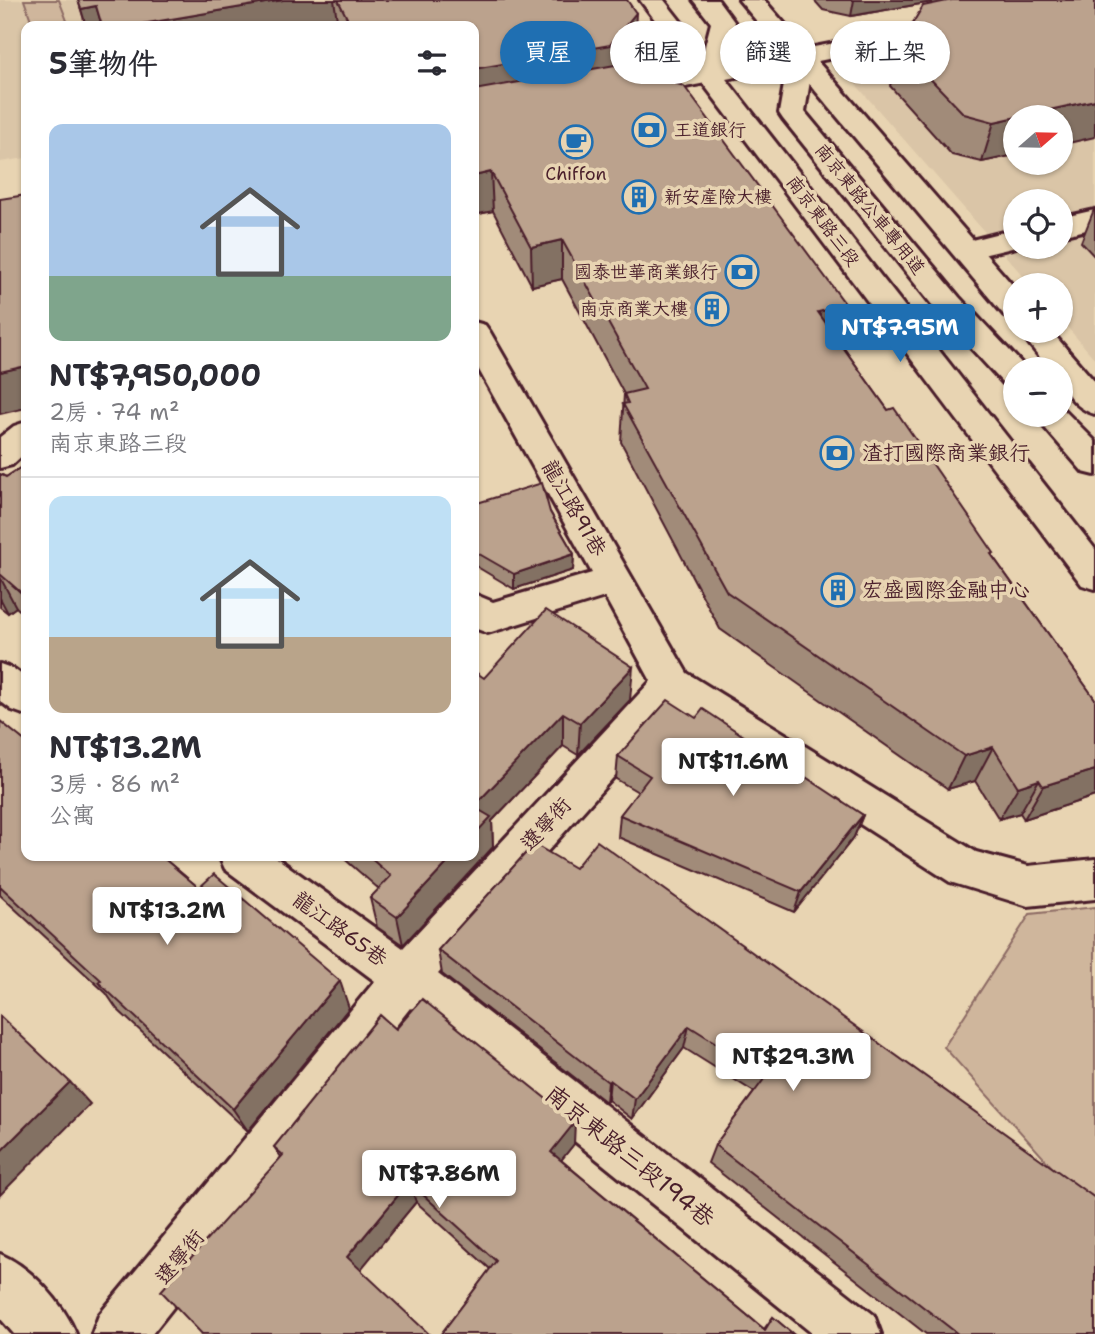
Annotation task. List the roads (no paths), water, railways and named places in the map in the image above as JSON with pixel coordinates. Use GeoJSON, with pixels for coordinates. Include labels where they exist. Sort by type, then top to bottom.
{"type":"FeatureCollection","features":[{"type":"Feature","properties":{"kind":"main road","name":"南京東路三段"},"geometry":{"type":"LineString","coordinates":[[652,0],[1095,575]]}},
{"type":"Feature","properties":{"kind":"main road"},"geometry":{"type":"LineString","coordinates":[[705,0],[723,23],[710,75]]}},
{"type":"Feature","properties":{"kind":"main road"},"geometry":{"type":"LineString","coordinates":[[751,0],[769,21]]}},
{"type":"Feature","properties":{"kind":"main road"},"geometry":{"type":"LineString","coordinates":[[816,55],[983,21]]}},
{"type":"Feature","properties":{"kind":"main road"},"geometry":{"type":"LineString","coordinates":[[591,97],[720,73]]}},
{"type":"Feature","properties":{"kind":"main road"},"geometry":{"type":"LineString","coordinates":[[816,75],[1003,294]]}},
{"type":"Feature","properties":{"kind":"main road","name":"南京東路公車專用道"},"geometry":{"type":"LineString","coordinates":[[797,84],[792,113],[948,304],[1003,363]]}},
{"type":"Feature","properties":{"kind":"main road"},"geometry":{"type":"LineString","coordinates":[[1073,224],[1095,219]]}},
{"type":"Feature","properties":{"kind":"main road"},"geometry":{"type":"LineString","coordinates":[[966,250],[1003,241]]}},
{"type":"Feature","properties":{"kind":"main road","name":"龍江路91巷"},"geometry":{"type":"LineString","coordinates":[[479,341],[673,684]]}},
{"type":"Feature","properties":{"kind":"main road"},"geometry":{"type":"LineString","coordinates":[[1045,343],[1091,393]]}},
{"type":"Feature","properties":{"kind":"main road"},"geometry":{"type":"LineString","coordinates":[[1062,427],[1095,463]]}},
{"type":"Feature","properties":{"kind":"main road"},"geometry":{"type":"LineString","coordinates":[[0,456],[21,438]]}},
{"type":"Feature","properties":{"kind":"main road"},"geometry":{"type":"LineString","coordinates":[[479,612],[488,618],[615,580]]}},
{"type":"Feature","properties":{"kind":"main road"},"geometry":{"type":"LineString","coordinates":[[0,680],[21,695]]}},
{"type":"Feature","properties":{"kind":"main road"},"geometry":{"type":"LineString","coordinates":[[673,684],[965,868],[1028,886],[1095,879]]}},
{"type":"Feature","properties":{"kind":"main road","name":"遼寧街"},"geometry":{"type":"LineString","coordinates":[[118,1334],[406,977],[673,684]]}},
{"type":"Feature","properties":{"kind":"main road","name":"龍江路65巷"},"geometry":{"type":"LineString","coordinates":[[247,861],[406,977]]}},
{"type":"Feature","properties":{"kind":"main road","name":"南京東路三段194巷"},"geometry":{"type":"LineString","coordinates":[[406,977],[855,1334]]}},
{"type":"Feature","properties":{"kind":"main road"},"geometry":{"type":"LineString","coordinates":[[0,1280],[50,1334]]}},
{"type":"Feature","properties":{"kind":"place","name":"王道銀行"},"geometry":{"type":"Point","coordinates":[649,130]}},
{"type":"Feature","properties":{"kind":"place","name":"Chiffon"},"geometry":{"type":"Point","coordinates":[576,142]}},
{"type":"Feature","properties":{"kind":"place","name":"新安產險大樓"},"geometry":{"type":"Point","coordinates":[639,197]}},
{"type":"Feature","properties":{"kind":"place","name":"國泰世華商業銀行"},"geometry":{"type":"Point","coordinates":[742,272]}},
{"type":"Feature","properties":{"kind":"place","name":"南京商業大樓"},"geometry":{"type":"Point","coordinates":[712,309]}},
{"type":"Feature","properties":{"kind":"place","name":"渣打國際商業銀行"},"geometry":{"type":"Point","coordinates":[837,453]}},
{"type":"Feature","properties":{"kind":"place","name":"宏盛國際金融中心"},"geometry":{"type":"Point","coordinates":[838,590]}}]}
